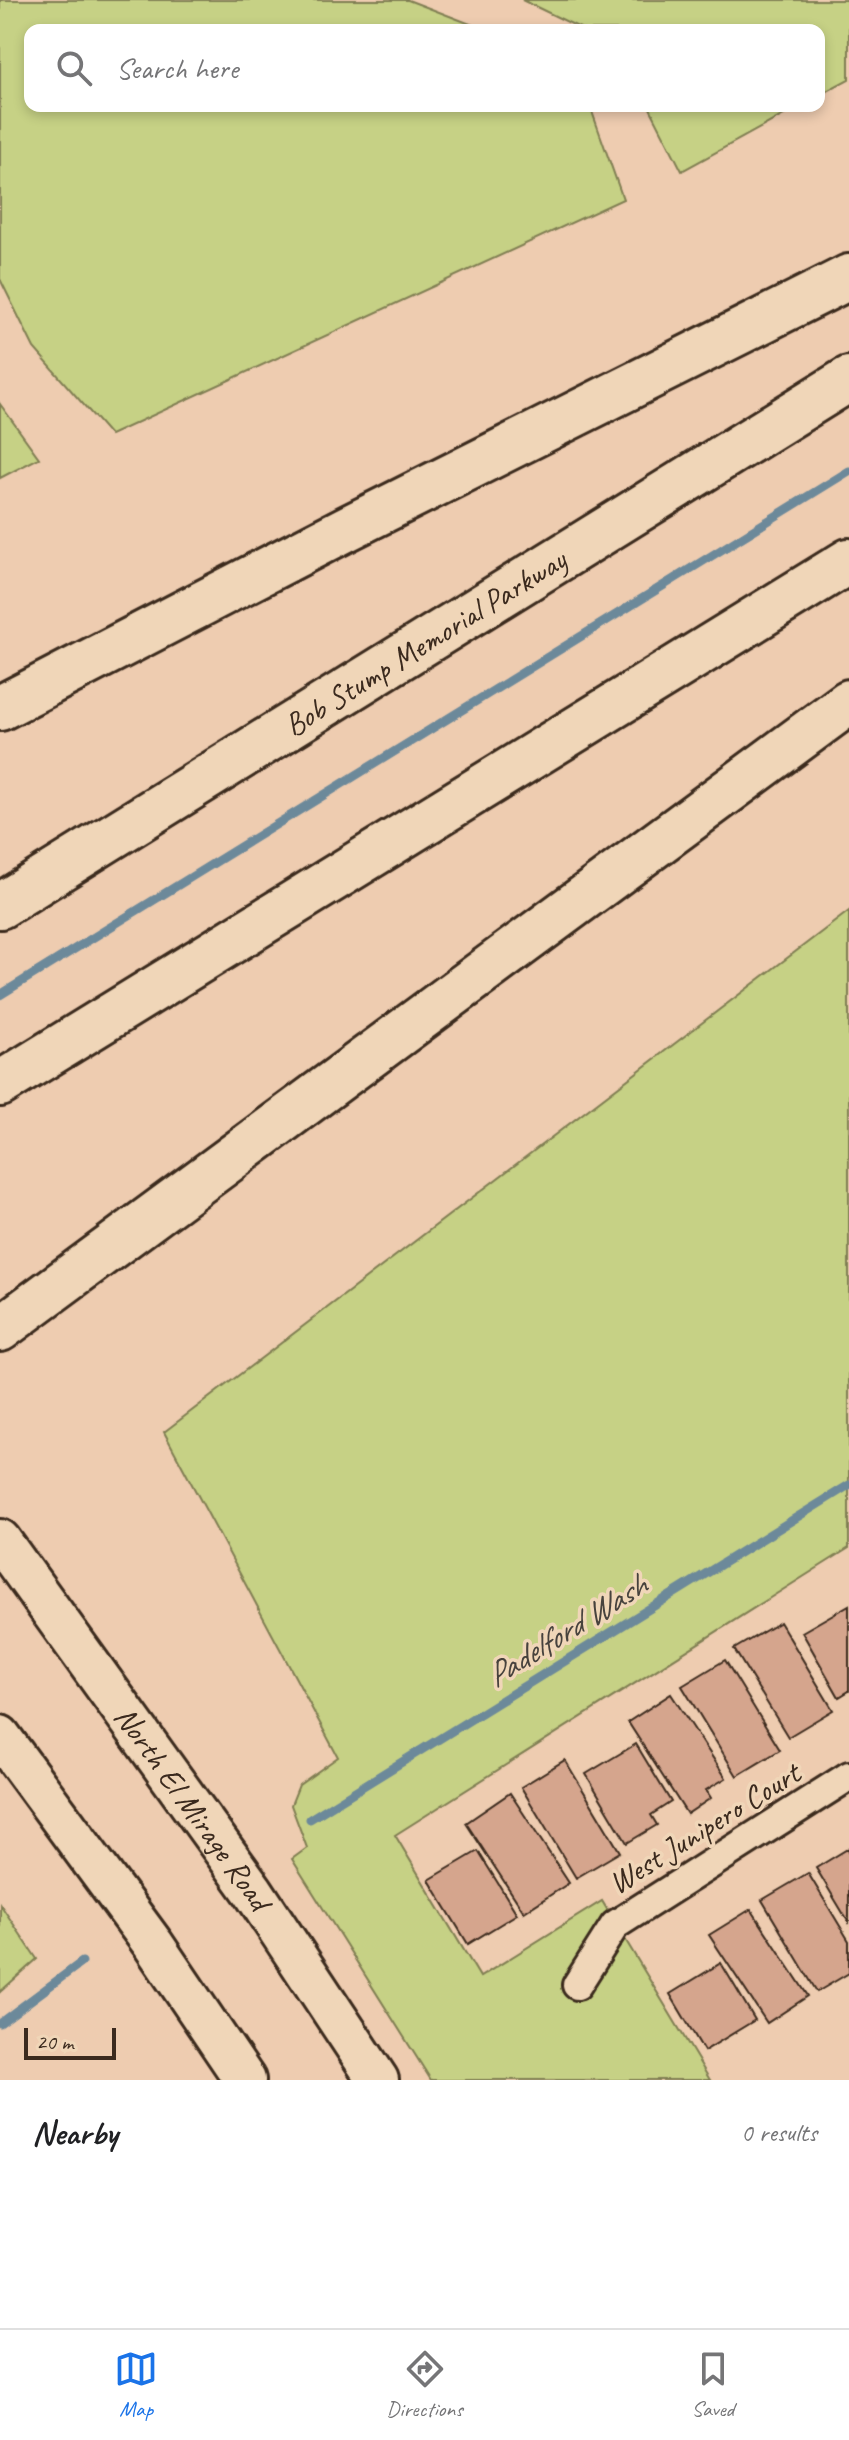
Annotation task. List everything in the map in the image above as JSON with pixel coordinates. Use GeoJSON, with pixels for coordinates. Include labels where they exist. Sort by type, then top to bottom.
{"type":"FeatureCollection","features":[{"type":"Feature","properties":{"kind":"highway"},"geometry":{"type":"LineString","coordinates":[[0,708],[346,529],[849,277]]}},
{"type":"Feature","properties":{"kind":"highway","name":"Bob Stump Memorial Parkway"},"geometry":{"type":"LineString","coordinates":[[0,906],[849,379]]}},
{"type":"Feature","properties":{"kind":"highway"},"geometry":{"type":"LineString","coordinates":[[0,1084],[849,561]]}},
{"type":"Feature","properties":{"kind":"highway"},"geometry":{"type":"LineString","coordinates":[[0,1329],[849,702]]}},
{"type":"Feature","properties":{"kind":"main road","name":"North El Mirage Road"},"geometry":{"type":"LineString","coordinates":[[0,1540],[260,1901],[378,2080]]}},
{"type":"Feature","properties":{"kind":"main road"},"geometry":{"type":"LineString","coordinates":[[0,1736],[153,1944],[245,2080]]}},
{"type":"Feature","properties":{"kind":"street","name":"West Junipero Court"},"geometry":{"type":"LineString","coordinates":[[577,1985],[615,1925],[849,1776]]}},
{"type":"Feature","properties":{"kind":"green space"},"geometry":{"type":"Polygon","coordinates":[[[0,0],[408,0],[470,24],[24,24],[24,112],[592,112],[623,199],[110,435],[34,348],[0,279],[0,0]]]}},
{"type":"Feature","properties":{"kind":"green space"},"geometry":{"type":"Polygon","coordinates":[[[522,0],[849,0],[849,79],[825,92],[825,24],[572,24],[522,0]]]}},
{"type":"Feature","properties":{"kind":"green space"},"geometry":{"type":"Polygon","coordinates":[[[652,112],[789,112],[682,171],[652,112]]]}},
{"type":"Feature","properties":{"kind":"green space"},"geometry":{"type":"Polygon","coordinates":[[[0,404],[39,458],[0,478],[0,404]]]}},
{"type":"Feature","properties":{"kind":"green space"},"geometry":{"type":"Polygon","coordinates":[[[849,911],[849,1548],[395,1835],[480,1977],[602,1901],[710,2080],[431,2080],[292,1859],[307,1848],[291,1805],[299,1785],[338,1757],[164,1432],[849,911]]]}},
{"type":"Feature","properties":{"kind":"green space"},"geometry":{"type":"Polygon","coordinates":[[[0,1904],[37,1959],[0,1992],[0,1904]]]}},
{"type":"Feature","properties":{"kind":"building"},"geometry":{"type":"Polygon","coordinates":[[[849,1605],[849,1691],[839,1697],[802,1632],[849,1605]]]}},
{"type":"Feature","properties":{"kind":"building"},"geometry":{"type":"Polygon","coordinates":[[[780,1622],[833,1710],[788,1737],[734,1649],[780,1622]]]}},
{"type":"Feature","properties":{"kind":"building"},"geometry":{"type":"Polygon","coordinates":[[[725,1660],[780,1750],[737,1776],[682,1686],[725,1660]]]}},
{"type":"Feature","properties":{"kind":"building"},"geometry":{"type":"Polygon","coordinates":[[[671,1694],[726,1778],[706,1790],[711,1798],[687,1814],[628,1722],[671,1694]]]}},
{"type":"Feature","properties":{"kind":"building"},"geometry":{"type":"Polygon","coordinates":[[[636,1744],[671,1802],[651,1815],[657,1825],[627,1843],[586,1774],[636,1744]]]}},
{"type":"Feature","properties":{"kind":"building"},"geometry":{"type":"Polygon","coordinates":[[[565,1760],[620,1852],[576,1878],[521,1787],[565,1760]]]}},
{"type":"Feature","properties":{"kind":"building"},"geometry":{"type":"Polygon","coordinates":[[[510,1793],[569,1883],[524,1912],[466,1823],[510,1793]]]}},
{"type":"Feature","properties":{"kind":"building"},"geometry":{"type":"Polygon","coordinates":[[[849,1848],[849,1923],[816,1868],[849,1848]]]}},
{"type":"Feature","properties":{"kind":"building"},"geometry":{"type":"Polygon","coordinates":[[[478,1851],[517,1914],[468,1944],[429,1880],[478,1851]]]}},
{"type":"Feature","properties":{"kind":"building"},"geometry":{"type":"Polygon","coordinates":[[[808,1873],[849,1941],[849,1973],[817,1992],[762,1900],[808,1873]]]}},
{"type":"Feature","properties":{"kind":"building"},"geometry":{"type":"Polygon","coordinates":[[[751,1909],[808,1996],[767,2023],[709,1935],[751,1909]]]}},
{"type":"Feature","properties":{"kind":"building"},"geometry":{"type":"Polygon","coordinates":[[[721,1963],[755,2020],[704,2051],[670,1994],[721,1963]]]}},
{"type":"Feature","properties":{"kind":"waterway"},"geometry":{"type":"LineString","coordinates":[[0,995],[849,471]]}},
{"type":"Feature","properties":{"kind":"waterway","name":"Padelford Wash"},"geometry":{"type":"LineString","coordinates":[[310,1819],[849,1485]]}},
{"type":"Feature","properties":{"kind":"waterway","name":"Padelford Wash"},"geometry":{"type":"LineString","coordinates":[[0,2023],[82,1962]]}}]}
